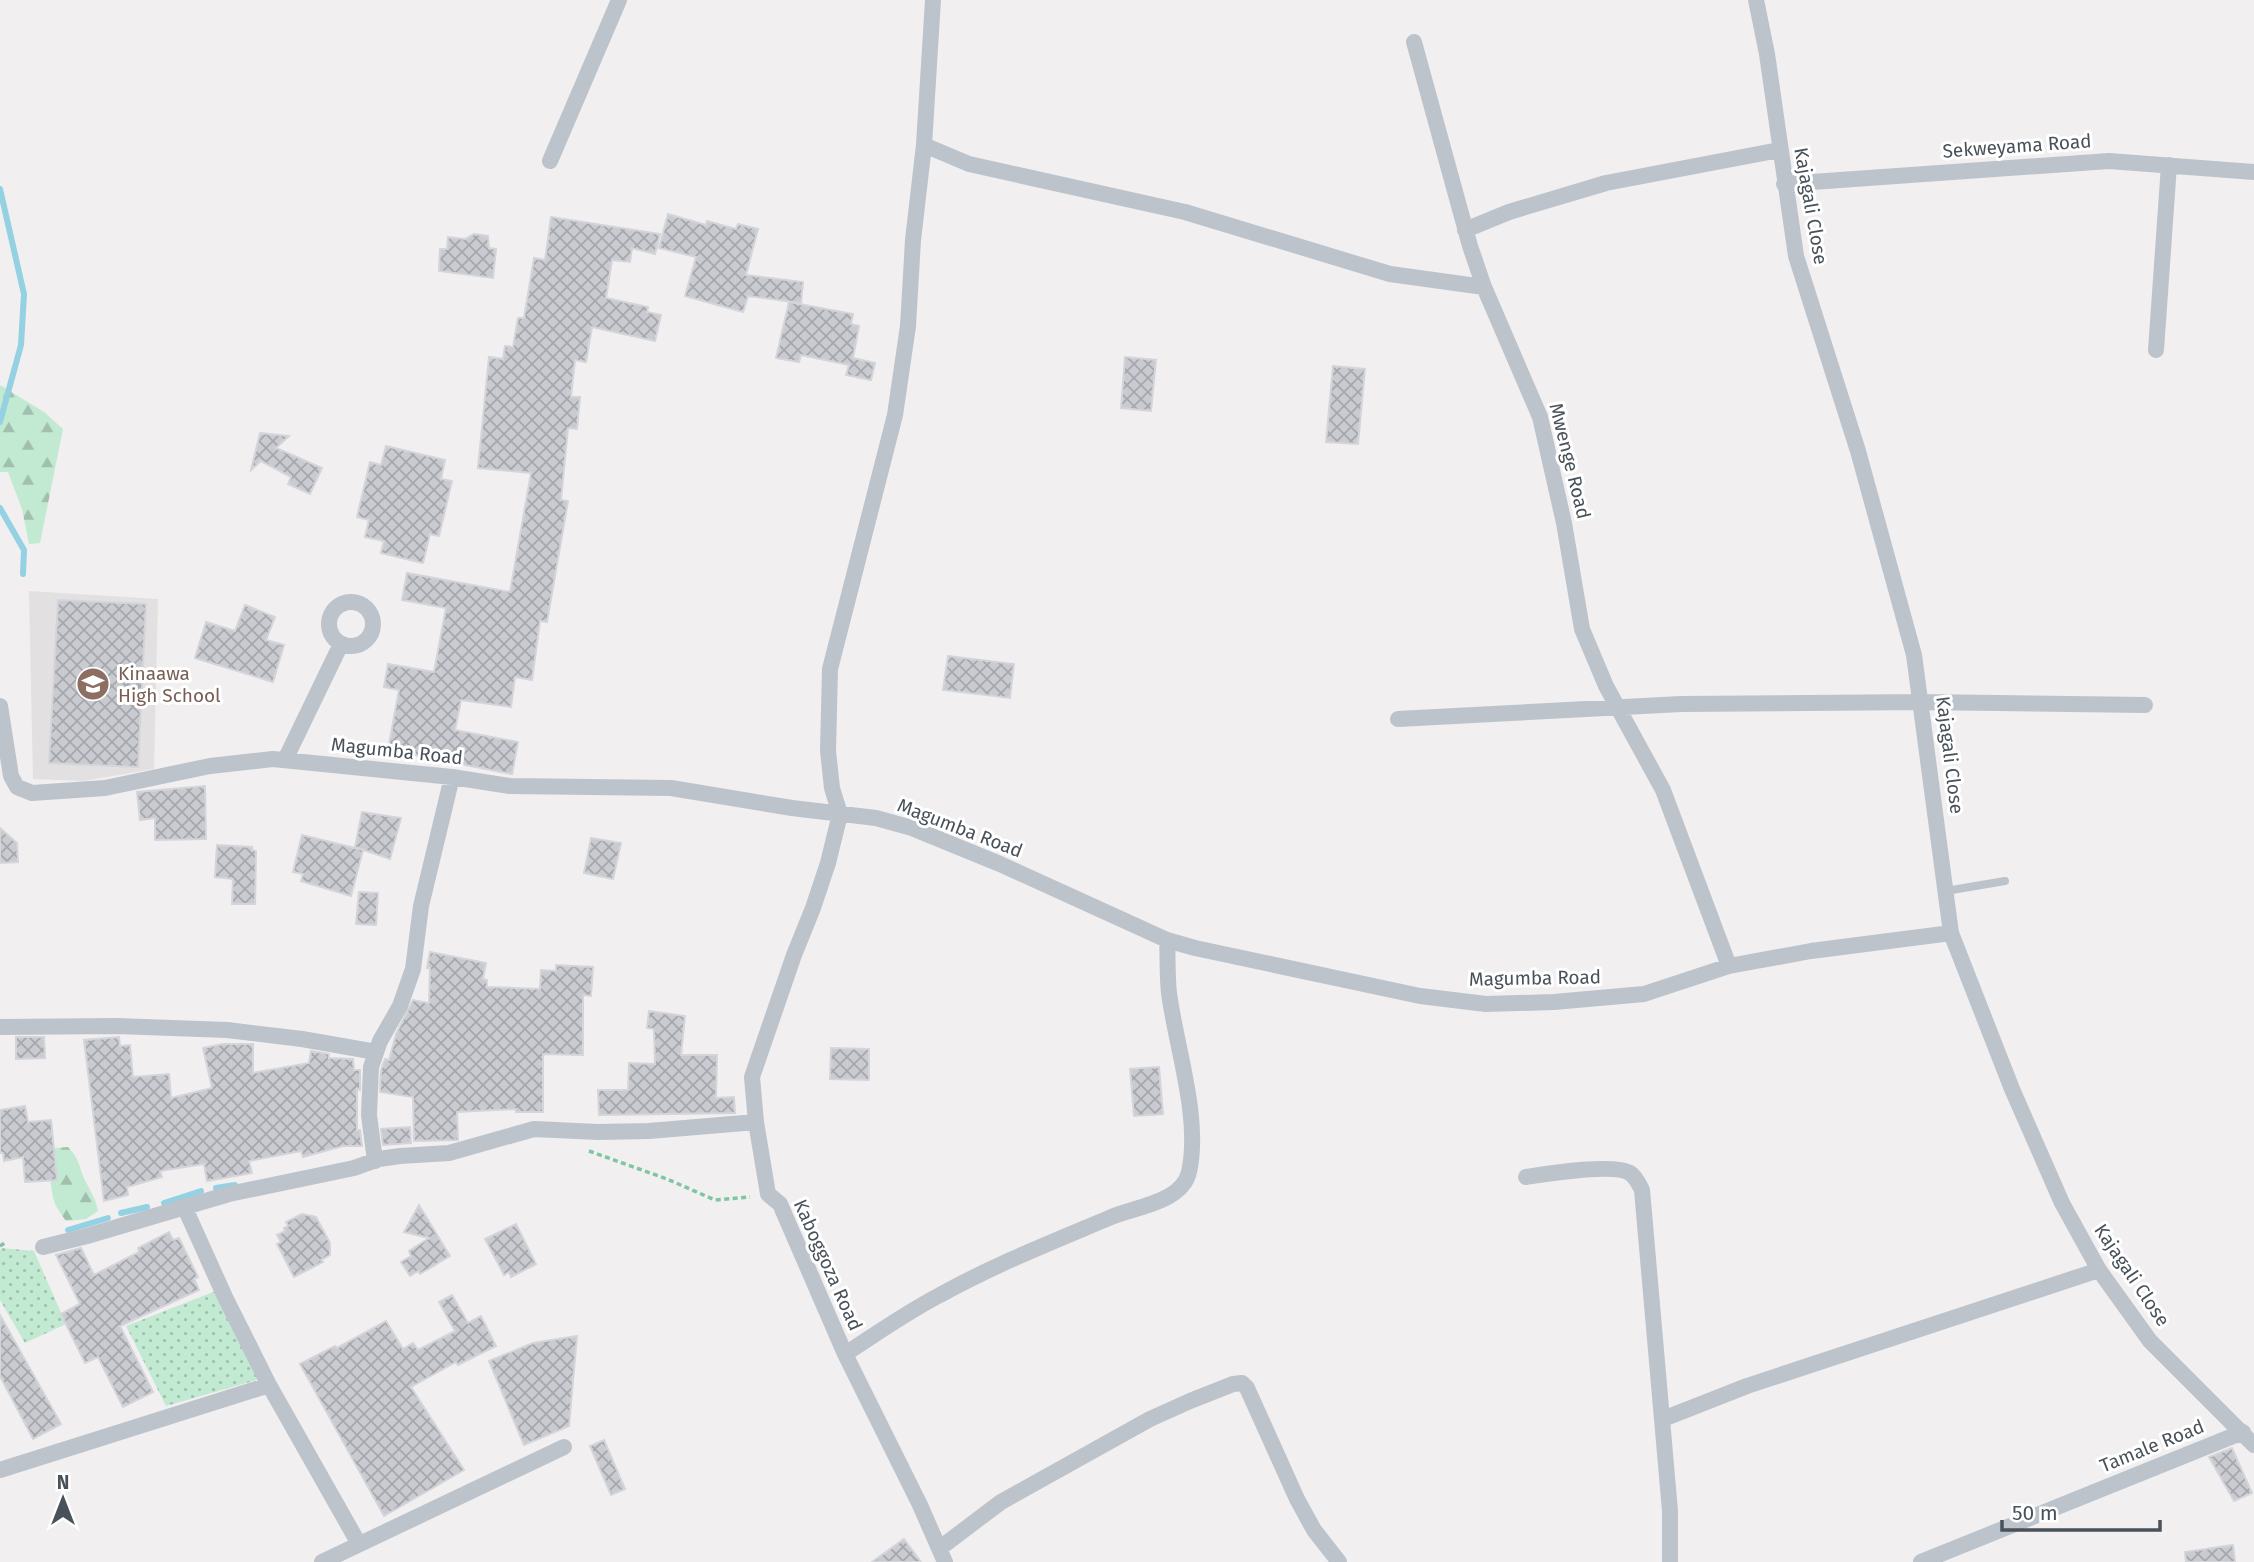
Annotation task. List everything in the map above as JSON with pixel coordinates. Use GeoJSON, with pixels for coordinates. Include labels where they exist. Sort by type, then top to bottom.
{"type":"FeatureCollection","features":[{"type":"Feature","properties":{"kind":"street"},"geometry":{"type":"LineString","coordinates":[[550,161],[620,0]]}},
{"type":"Feature","properties":{"kind":"street"},"geometry":{"type":"LineString","coordinates":[[840,814],[832,788],[828,751],[830,669],[895,415],[908,326],[913,240],[924,145],[933,0]]}},
{"type":"Feature","properties":{"kind":"street","name":"Kajagali Close"},"geometry":{"type":"LineString","coordinates":[[1756,0],[1767,54],[1796,256],[1858,451],[1914,655],[1951,933],[2050,1178],[2099,1270],[2150,1342],[2249,1439]]}},
{"type":"Feature","properties":{"kind":"street","name":"Mwenge Road"},"geometry":{"type":"LineString","coordinates":[[1414,42],[1465,230],[1484,287],[1540,417],[1564,523],[1582,629],[1618,709],[1663,790],[1729,966]]}},
{"type":"Feature","properties":{"kind":"street"},"geometry":{"type":"LineString","coordinates":[[924,145],[969,164],[1185,212],[1390,274],[1484,287]]}},
{"type":"Feature","properties":{"kind":"street"},"geometry":{"type":"LineString","coordinates":[[1465,230],[1509,212],[1606,183],[1779,150]]}},
{"type":"Feature","properties":{"kind":"street","name":"Sekweyama Road"},"geometry":{"type":"LineString","coordinates":[[1784,184],[2109,161],[2254,172]]}},
{"type":"Feature","properties":{"kind":"street"},"geometry":{"type":"LineString","coordinates":[[2156,349],[2169,165]]}},
{"type":"Feature","properties":{"kind":"street"},"geometry":{"type":"LineString","coordinates":[[285,760],[341,644]]}},
{"type":"Feature","properties":{"kind":"street"},"geometry":{"type":"LineString","coordinates":[[1398,719],[1681,704],[1922,702],[2145,705]]}},
{"type":"Feature","properties":{"kind":"street","name":"Magumba Road"},"geometry":{"type":"LineString","coordinates":[[0,706],[11,776],[17,787],[32,793],[105,788],[210,766],[243,761],[285,760],[510,786],[671,788],[876,818],[912,828],[1000,864],[1167,940],[1420,996],[1486,1004],[1554,1003],[1644,994],[1729,966],[1811,951],[1951,933]]}},
{"type":"Feature","properties":{"kind":"street"},"geometry":{"type":"LineString","coordinates":[[375,1161],[369,1115],[372,1067],[376,1052],[400,1006],[413,969],[421,906],[452,778]]}},
{"type":"Feature","properties":{"kind":"street","name":"Kaboggoza Road"},"geometry":{"type":"LineString","coordinates":[[840,814],[813,908],[752,1077],[756,1122],[768,1194],[780,1204],[845,1354],[942,1555]]}},
{"type":"Feature","properties":{"kind":"street"},"geometry":{"type":"LineString","coordinates":[[845,1354],[939,1295],[1115,1215],[1169,1197],[1184,1183],[1192,1149],[1186,1083],[1169,992],[1167,940]]}},
{"type":"Feature","properties":{"kind":"street"},"geometry":{"type":"LineString","coordinates":[[0,1027],[228,1030],[376,1052]]}},
{"type":"Feature","properties":{"kind":"street"},"geometry":{"type":"LineString","coordinates":[[43,1247],[264,1185],[354,1168],[400,1156],[449,1153],[534,1129],[649,1131],[756,1122]]}},
{"type":"Feature","properties":{"kind":"street"},"geometry":{"type":"LineString","coordinates":[[1526,1177],[1578,1170],[1612,1170],[1628,1172],[1637,1180],[1642,1190],[1670,1511],[1670,1562]]}},
{"type":"Feature","properties":{"kind":"street"},"geometry":{"type":"LineString","coordinates":[[184,1206],[269,1385],[359,1544]]}},
{"type":"Feature","properties":{"kind":"street"},"geometry":{"type":"LineString","coordinates":[[1663,1419],[1759,1382],[2099,1270]]}},
{"type":"Feature","properties":{"kind":"street"},"geometry":{"type":"LineString","coordinates":[[942,1555],[1001,1502],[1150,1419],[1242,1383],[1247,1388],[1297,1499],[1314,1530],[1339,1562]]}},
{"type":"Feature","properties":{"kind":"street"},"geometry":{"type":"LineString","coordinates":[[0,1470],[269,1385]]}},
{"type":"Feature","properties":{"kind":"street","name":"Tamale Road"},"geometry":{"type":"LineString","coordinates":[[1921,1562],[2249,1439]]}},
{"type":"Feature","properties":{"kind":"street"},"geometry":{"type":"LineString","coordinates":[[322,1562],[564,1447]]}},
{"type":"Feature","properties":{"kind":"lane"},"geometry":{"type":"LineString","coordinates":[[1946,891],[2005,881]]}},
{"type":"Feature","properties":{"kind":"path"},"geometry":{"type":"LineString","coordinates":[[584,1148],[715,1200],[768,1194]]}},
{"type":"Feature","properties":{"kind":"path"},"geometry":{"type":"LineString","coordinates":[[0,1246],[6,1242]]}},
{"type":"Feature","properties":{"kind":"shaded area","name":"Kinaawa High School"},"geometry":{"type":"Polygon","coordinates":[[[29,591],[158,599],[154,769],[83,781],[33,779],[29,591]]]}},
{"type":"Feature","properties":{"kind":"green space"},"geometry":{"type":"Polygon","coordinates":[[[0,385],[44,412],[63,429],[40,543],[29,544],[22,509],[8,472],[0,472],[0,385]]]}},
{"type":"Feature","properties":{"kind":"green space"},"geometry":{"type":"Polygon","coordinates":[[[68,1147],[78,1161],[98,1211],[86,1219],[66,1221],[53,1197],[42,1149],[68,1147]]]}},
{"type":"Feature","properties":{"kind":"green space"},"geometry":{"type":"Polygon","coordinates":[[[2,1248],[34,1251],[66,1324],[25,1343],[0,1300],[2,1248]]]}},
{"type":"Feature","properties":{"kind":"green space"},"geometry":{"type":"Polygon","coordinates":[[[216,1291],[260,1379],[166,1406],[126,1326],[216,1291]]]}},
{"type":"Feature","properties":{"kind":"building"},"geometry":{"type":"Polygon","coordinates":[[[668,214],[706,225],[707,221],[736,229],[738,224],[758,229],[746,275],[803,282],[801,303],[748,296],[743,312],[685,296],[696,257],[659,248],[668,214]]]}},
{"type":"Feature","properties":{"kind":"building"},"geometry":{"type":"Polygon","coordinates":[[[551,217],[660,234],[655,254],[632,248],[630,262],[612,260],[606,298],[648,307],[647,312],[661,315],[655,341],[592,327],[586,362],[575,360],[571,397],[580,397],[577,429],[568,428],[561,500],[568,501],[547,622],[540,621],[532,680],[515,677],[511,707],[461,700],[455,730],[518,742],[512,774],[388,750],[399,690],[384,687],[388,664],[434,672],[446,608],[402,600],[407,573],[510,592],[531,473],[478,468],[489,357],[503,359],[505,346],[513,347],[518,318],[524,318],[534,258],[545,260],[551,217]]]}},
{"type":"Feature","properties":{"kind":"building"},"geometry":{"type":"Polygon","coordinates":[[[474,234],[488,236],[489,248],[496,249],[493,278],[439,271],[440,249],[447,249],[448,237],[465,239],[474,234]]]}},
{"type":"Feature","properties":{"kind":"building"},"geometry":{"type":"Polygon","coordinates":[[[789,302],[853,314],[851,324],[859,326],[853,358],[875,363],[871,380],[846,375],[849,365],[801,355],[799,362],[776,358],[789,302]]]}},
{"type":"Feature","properties":{"kind":"building"},"geometry":{"type":"Polygon","coordinates":[[[1125,357],[1156,360],[1151,411],[1121,408],[1125,357]]]}},
{"type":"Feature","properties":{"kind":"building"},"geometry":{"type":"Polygon","coordinates":[[[1333,366],[1365,369],[1358,444],[1326,442],[1333,366]]]}},
{"type":"Feature","properties":{"kind":"building"},"geometry":{"type":"Polygon","coordinates":[[[260,433],[289,436],[276,448],[322,468],[310,494],[288,484],[291,477],[261,461],[251,470],[260,433]]]}},
{"type":"Feature","properties":{"kind":"building"},"geometry":{"type":"Polygon","coordinates":[[[386,446],[445,460],[441,479],[452,481],[439,536],[430,534],[423,563],[381,553],[384,541],[365,537],[369,520],[357,517],[370,462],[381,465],[386,446]]]}},
{"type":"Feature","properties":{"kind":"building","name":"Kinaawa High School"},"geometry":{"type":"Polygon","coordinates":[[[58,600],[146,604],[138,767],[49,763],[58,600]]]}},
{"type":"Feature","properties":{"kind":"building"},"geometry":{"type":"Polygon","coordinates":[[[245,605],[275,617],[266,640],[284,645],[273,682],[195,658],[206,622],[235,631],[245,605]]]}},
{"type":"Feature","properties":{"kind":"building"},"geometry":{"type":"Polygon","coordinates":[[[948,656],[1014,664],[1010,698],[943,690],[948,656]]]}},
{"type":"Feature","properties":{"kind":"building"},"geometry":{"type":"Polygon","coordinates":[[[205,786],[206,839],[155,840],[155,818],[140,820],[137,792],[205,786]]]}},
{"type":"Feature","properties":{"kind":"building"},"geometry":{"type":"Polygon","coordinates":[[[362,812],[401,818],[390,859],[355,847],[362,812]]]}},
{"type":"Feature","properties":{"kind":"building"},"geometry":{"type":"Polygon","coordinates":[[[0,828],[17,843],[18,862],[0,863],[0,828]]]}},
{"type":"Feature","properties":{"kind":"building"},"geometry":{"type":"Polygon","coordinates":[[[302,835],[363,850],[351,896],[301,881],[303,874],[293,872],[302,835]]]}},
{"type":"Feature","properties":{"kind":"building"},"geometry":{"type":"Polygon","coordinates":[[[591,838],[621,843],[613,879],[584,873],[591,838]]]}},
{"type":"Feature","properties":{"kind":"building"},"geometry":{"type":"Polygon","coordinates":[[[217,845],[252,847],[252,850],[256,851],[255,904],[232,904],[233,879],[215,877],[217,845]]]}},
{"type":"Feature","properties":{"kind":"building"},"geometry":{"type":"Polygon","coordinates":[[[359,892],[378,893],[376,925],[356,924],[359,892]]]}},
{"type":"Feature","properties":{"kind":"building"},"geometry":{"type":"Polygon","coordinates":[[[430,952],[486,963],[483,979],[487,980],[487,987],[540,989],[541,970],[556,971],[556,965],[593,967],[591,996],[583,995],[583,1055],[543,1054],[543,1112],[516,1112],[516,1109],[457,1112],[458,1140],[414,1141],[413,1097],[380,1092],[381,1070],[385,1059],[389,1060],[396,1034],[413,1000],[429,1003],[430,968],[427,968],[430,952]]]}},
{"type":"Feature","properties":{"kind":"building"},"geometry":{"type":"Polygon","coordinates":[[[649,1011],[685,1016],[681,1055],[717,1055],[716,1098],[734,1097],[735,1113],[599,1115],[598,1090],[628,1090],[629,1063],[655,1064],[654,1029],[647,1028],[649,1011]]]}},
{"type":"Feature","properties":{"kind":"building"},"geometry":{"type":"Polygon","coordinates":[[[16,1037],[44,1037],[45,1058],[16,1059],[16,1037]]]}},
{"type":"Feature","properties":{"kind":"building"},"geometry":{"type":"Polygon","coordinates":[[[119,1037],[120,1046],[130,1045],[133,1077],[169,1074],[171,1098],[212,1088],[203,1048],[223,1044],[253,1044],[253,1073],[309,1063],[311,1051],[329,1054],[329,1058],[353,1059],[354,1070],[360,1070],[357,1130],[360,1130],[362,1146],[343,1146],[303,1157],[301,1151],[249,1161],[252,1173],[207,1181],[204,1164],[160,1171],[162,1177],[127,1187],[128,1195],[104,1201],[84,1040],[119,1037]]]}},
{"type":"Feature","properties":{"kind":"building"},"geometry":{"type":"Polygon","coordinates":[[[831,1048],[869,1049],[869,1080],[830,1079],[831,1048]]]}},
{"type":"Feature","properties":{"kind":"building"},"geometry":{"type":"Polygon","coordinates":[[[1159,1067],[1163,1114],[1134,1116],[1130,1069],[1159,1067]]]}},
{"type":"Feature","properties":{"kind":"building"},"geometry":{"type":"Polygon","coordinates":[[[25,1106],[28,1122],[51,1120],[57,1180],[25,1182],[23,1157],[4,1161],[3,1153],[0,1153],[0,1110],[25,1106]]]}},
{"type":"Feature","properties":{"kind":"building"},"geometry":{"type":"Polygon","coordinates":[[[410,1127],[411,1143],[383,1145],[381,1129],[410,1127]]]}},
{"type":"Feature","properties":{"kind":"building"},"geometry":{"type":"Polygon","coordinates":[[[419,1205],[450,1256],[420,1274],[418,1271],[410,1276],[401,1262],[411,1256],[409,1251],[429,1238],[404,1232],[419,1205]]]}},
{"type":"Feature","properties":{"kind":"building"},"geometry":{"type":"Polygon","coordinates":[[[302,1214],[316,1217],[330,1243],[330,1255],[321,1260],[323,1262],[294,1277],[277,1244],[281,1242],[277,1235],[285,1231],[284,1228],[288,1226],[286,1222],[302,1214]]]}},
{"type":"Feature","properties":{"kind":"building"},"geometry":{"type":"Polygon","coordinates":[[[516,1224],[536,1264],[511,1277],[509,1272],[504,1275],[485,1239],[516,1224]]]}},
{"type":"Feature","properties":{"kind":"building"},"geometry":{"type":"Polygon","coordinates":[[[169,1232],[173,1240],[179,1238],[198,1277],[194,1279],[199,1290],[120,1326],[153,1392],[123,1407],[98,1357],[85,1363],[61,1314],[80,1304],[56,1255],[81,1248],[94,1275],[139,1252],[138,1248],[169,1232]]]}},
{"type":"Feature","properties":{"kind":"building"},"geometry":{"type":"Polygon","coordinates":[[[452,1295],[468,1323],[481,1316],[496,1346],[458,1365],[456,1362],[411,1387],[464,1470],[384,1516],[300,1364],[335,1346],[337,1348],[386,1321],[403,1349],[413,1343],[418,1350],[455,1331],[439,1302],[452,1295]]]}},
{"type":"Feature","properties":{"kind":"building"},"geometry":{"type":"Polygon","coordinates":[[[0,1315],[61,1424],[33,1439],[0,1376],[0,1315]]]}},
{"type":"Feature","properties":{"kind":"building"},"geometry":{"type":"Polygon","coordinates":[[[577,1336],[569,1426],[524,1445],[489,1361],[533,1343],[577,1336]]]}},
{"type":"Feature","properties":{"kind":"building"},"geometry":{"type":"Polygon","coordinates":[[[604,1440],[625,1489],[611,1495],[590,1446],[604,1440]]]}},
{"type":"Feature","properties":{"kind":"building"},"geometry":{"type":"Polygon","coordinates":[[[2232,1448],[2252,1493],[2234,1501],[2209,1457],[2232,1448]]]}},
{"type":"Feature","properties":{"kind":"building"},"geometry":{"type":"Polygon","coordinates":[[[904,1539],[921,1562],[872,1562],[904,1539]]]}},
{"type":"Feature","properties":{"kind":"building"},"geometry":{"type":"Polygon","coordinates":[[[2233,1545],[2235,1562],[2186,1562],[2185,1552],[2233,1545]]]}},
{"type":"Feature","properties":{"kind":"waterway"},"geometry":{"type":"LineString","coordinates":[[0,189],[24,294],[21,345],[0,422]]}},
{"type":"Feature","properties":{"kind":"waterway"},"geometry":{"type":"LineString","coordinates":[[0,508],[24,550],[23,574]]}},
{"type":"Feature","properties":{"kind":"waterway"},"geometry":{"type":"LineString","coordinates":[[216,1188],[235,1185]]}},
{"type":"Feature","properties":{"kind":"waterway"},"geometry":{"type":"LineString","coordinates":[[164,1203],[201,1191]]}},
{"type":"Feature","properties":{"kind":"waterway"},"geometry":{"type":"LineString","coordinates":[[121,1213],[147,1207]]}},
{"type":"Feature","properties":{"kind":"waterway"},"geometry":{"type":"LineString","coordinates":[[68,1230],[108,1218]]}},
{"type":"Feature","properties":{"kind":"place","name":"Kinaawa High School"},"geometry":{"type":"Point","coordinates":[93,684]}}]}
